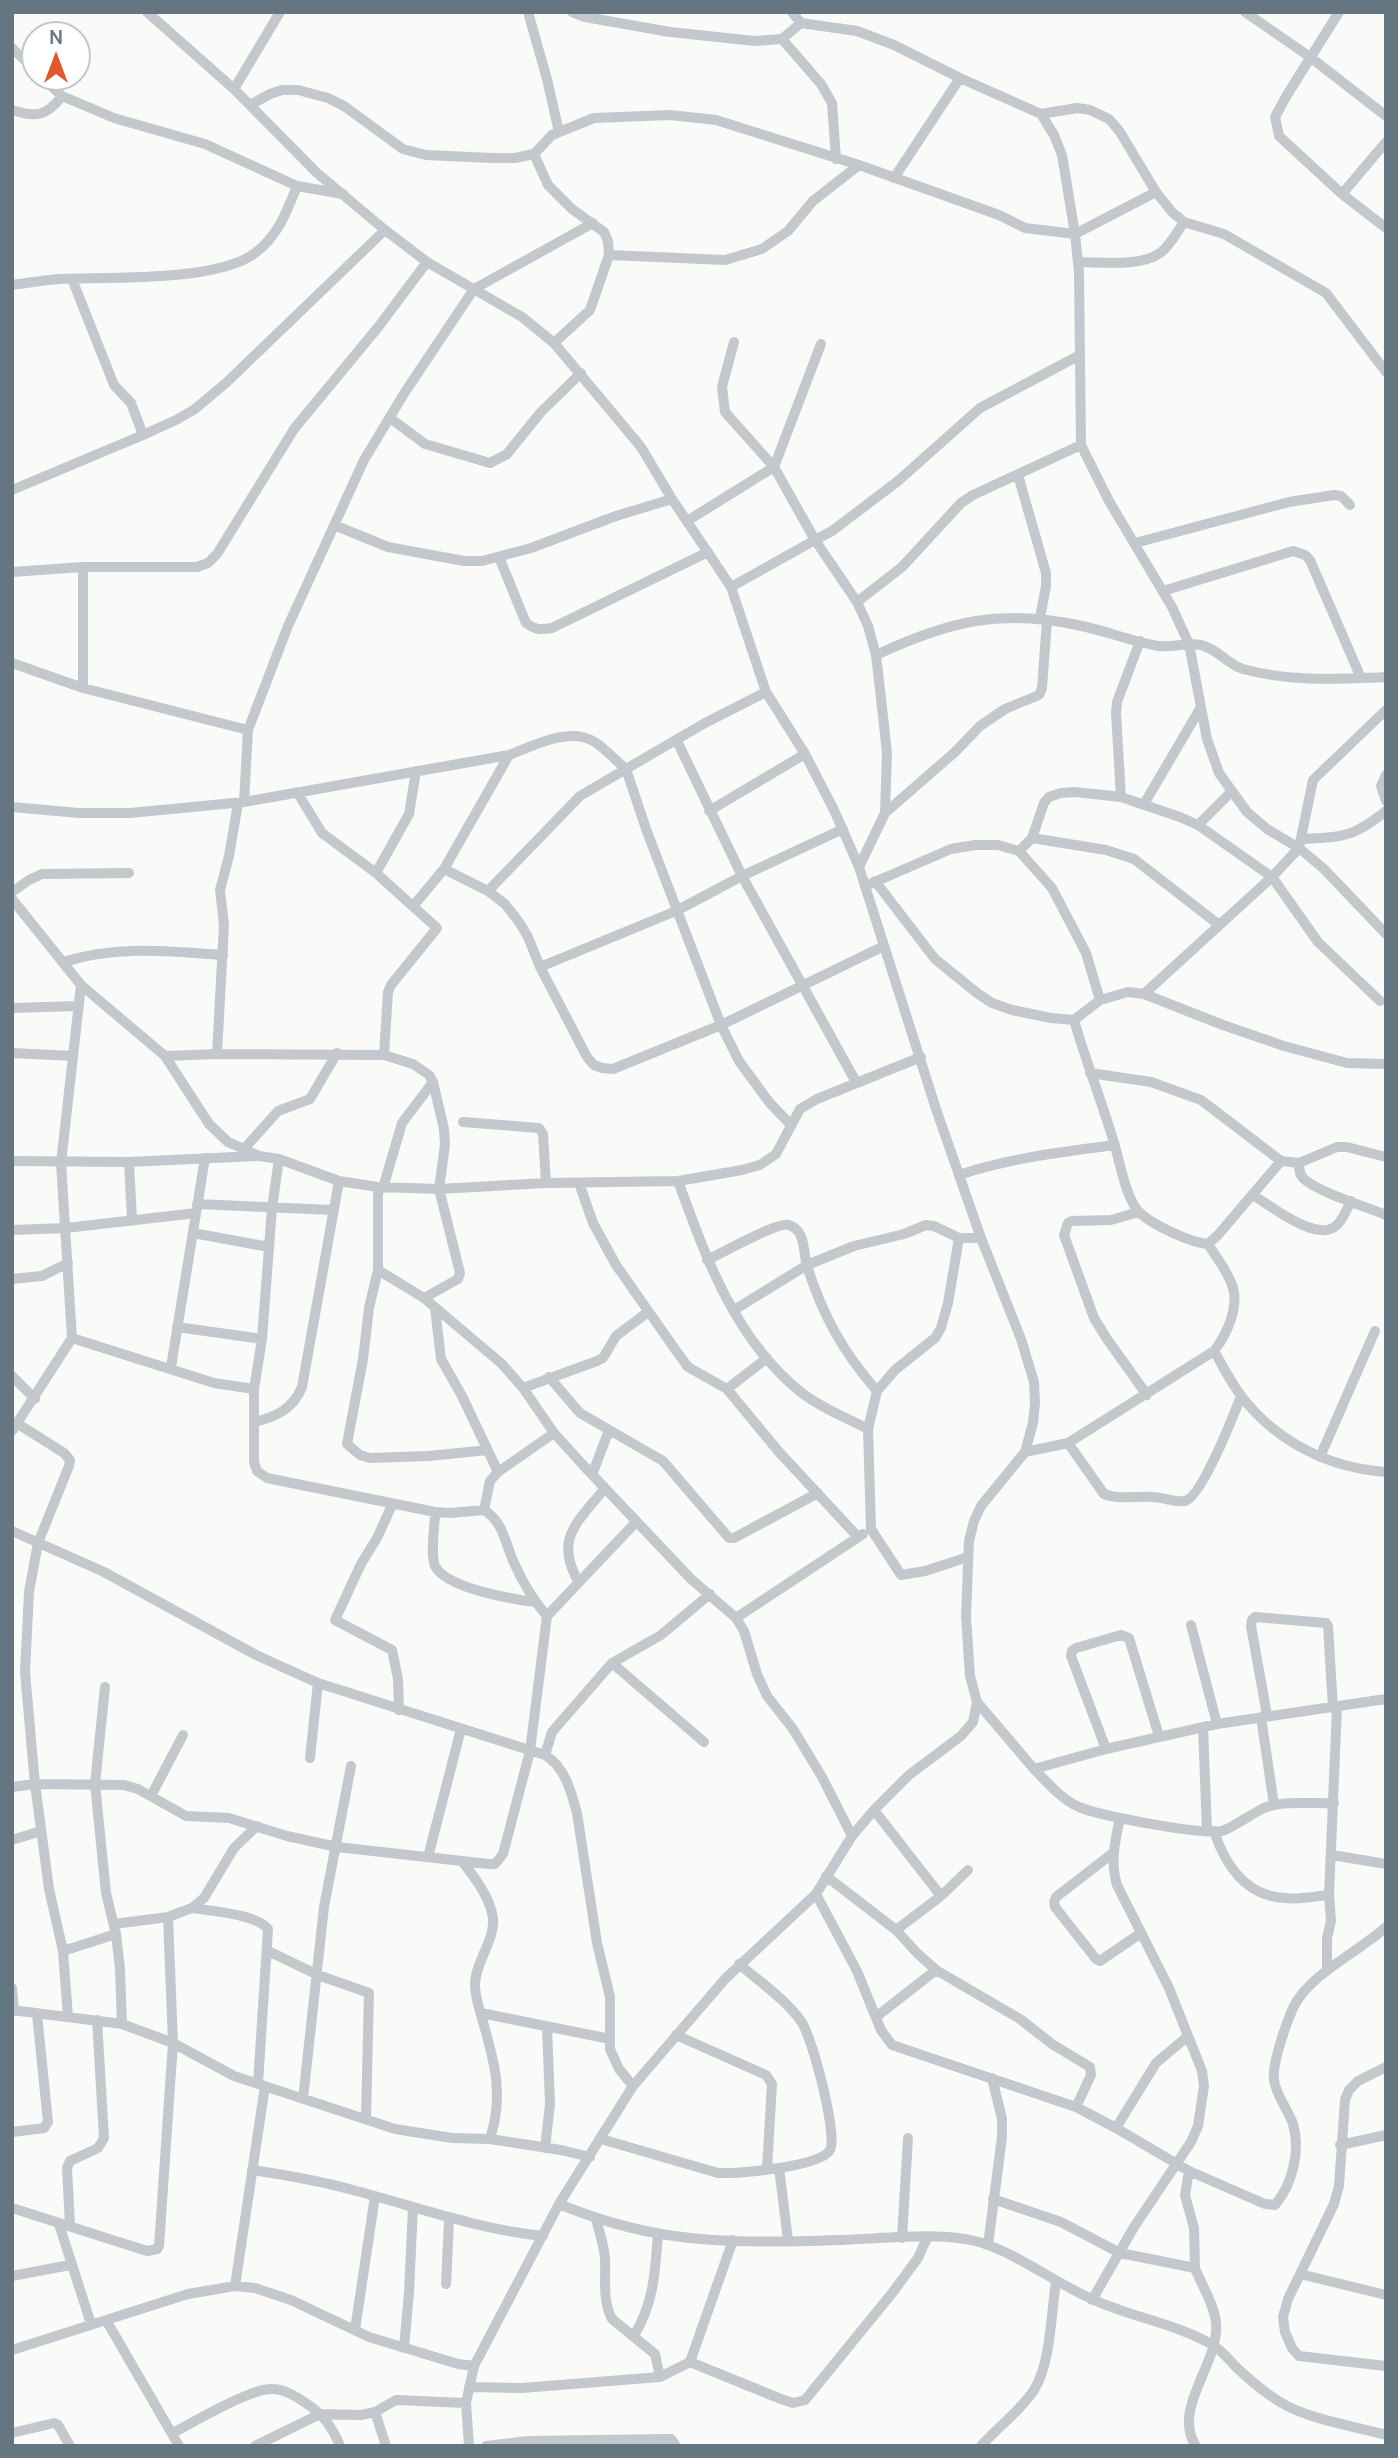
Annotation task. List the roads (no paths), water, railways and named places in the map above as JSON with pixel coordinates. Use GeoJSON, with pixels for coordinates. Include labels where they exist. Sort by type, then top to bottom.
{"type":"FeatureCollection","features":[{"type":"Feature","properties":{"kind":"street"},"geometry":{"type":"LineString","coordinates":[[147,12],[234,89],[317,173],[385,230],[427,262],[522,317],[554,342],[581,373],[641,447],[731,587],[766,692],[805,754],[859,867],[935,958],[992,1003],[1012,1010],[1074,1020],[1100,1000],[1128,992],[1144,993],[1284,1046],[1347,1063],[1386,1064]]}},
{"type":"Feature","properties":{"kind":"street"},"geometry":{"type":"LineString","coordinates":[[234,89],[281,12]]}},
{"type":"Feature","properties":{"kind":"street"},"geometry":{"type":"LineString","coordinates":[[528,12],[547,79],[558,132]]}},
{"type":"Feature","properties":{"kind":"street"},"geometry":{"type":"LineString","coordinates":[[572,12],[585,17],[683,34],[737,40],[782,39],[801,23]]}},
{"type":"Feature","properties":{"kind":"street"},"geometry":{"type":"LineString","coordinates":[[792,12],[801,23],[857,32],[894,45],[1041,114],[1077,108],[1090,110],[1109,119],[1120,132],[1156,192],[1184,222],[1224,234],[1326,293],[1386,372]]}},
{"type":"Feature","properties":{"kind":"street"},"geometry":{"type":"LineString","coordinates":[[1245,12],[1310,57],[1386,116]]}},
{"type":"Feature","properties":{"kind":"street"},"geometry":{"type":"LineString","coordinates":[[1339,12],[1275,117],[1279,136],[1342,194],[1386,228]]}},
{"type":"Feature","properties":{"kind":"street"},"geometry":{"type":"LineString","coordinates":[[782,39],[821,84],[832,103],[836,159]]}},
{"type":"Feature","properties":{"kind":"street"},"geometry":{"type":"LineString","coordinates":[[894,178],[960,78]]}},
{"type":"Feature","properties":{"kind":"street"},"geometry":{"type":"LineString","coordinates":[[250,105],[282,90],[298,90],[336,101],[403,149],[416,153],[504,158],[534,154],[552,135],[594,118],[670,115],[716,120],[859,165],[999,215],[1025,228],[1075,234],[1156,192]]}},
{"type":"Feature","properties":{"kind":"street"},"geometry":{"type":"LineString","coordinates":[[57,91],[62,96],[114,118],[205,144],[297,186],[345,195]]}},
{"type":"Feature","properties":{"kind":"street"},"geometry":{"type":"LineString","coordinates":[[12,110],[35,115],[53,107],[62,96]]}},
{"type":"Feature","properties":{"kind":"street"},"geometry":{"type":"LineString","coordinates":[[1041,114],[1062,155],[1075,234],[1082,446],[1109,501],[1163,591],[1189,644],[1207,739],[1219,773],[1247,812],[1267,829],[1300,843],[1386,934]]}},
{"type":"Feature","properties":{"kind":"street"},"geometry":{"type":"LineString","coordinates":[[1342,194],[1386,142]]}},
{"type":"Feature","properties":{"kind":"street"},"geometry":{"type":"LineString","coordinates":[[534,154],[548,185],[572,209],[604,232],[608,241],[609,255],[590,310],[554,342]]}},
{"type":"Feature","properties":{"kind":"street"},"geometry":{"type":"LineString","coordinates":[[609,255],[724,260],[762,249],[788,231],[813,201],[859,165]]}},
{"type":"Feature","properties":{"kind":"street"},"geometry":{"type":"LineString","coordinates":[[12,285],[72,279],[184,274],[238,262],[254,254],[277,231],[297,186]]}},
{"type":"Feature","properties":{"kind":"street"},"geometry":{"type":"LineString","coordinates":[[1078,262],[1141,262],[1162,252],[1184,222]]}},
{"type":"Feature","properties":{"kind":"street"},"geometry":{"type":"LineString","coordinates":[[217,1054],[224,925],[220,890],[241,802],[248,730],[302,592],[364,460],[474,289],[593,223]]}},
{"type":"Feature","properties":{"kind":"street"},"geometry":{"type":"LineString","coordinates":[[12,490],[176,420],[211,397],[385,230]]}},
{"type":"Feature","properties":{"kind":"street"},"geometry":{"type":"LineString","coordinates":[[12,572],[83,568],[180,568],[208,563],[217,554],[303,416],[379,326],[427,262]]}},
{"type":"Feature","properties":{"kind":"street"},"geometry":{"type":"LineString","coordinates":[[72,279],[114,385],[131,403],[143,435]]}},
{"type":"Feature","properties":{"kind":"street"},"geometry":{"type":"LineString","coordinates":[[734,342],[722,387],[725,412],[774,467],[815,540],[858,602],[868,626],[876,655],[887,753],[885,813]]}},
{"type":"Feature","properties":{"kind":"street"},"geometry":{"type":"LineString","coordinates":[[687,521],[774,467],[821,344]]}},
{"type":"Feature","properties":{"kind":"street"},"geometry":{"type":"LineString","coordinates":[[731,587],[832,531],[898,481],[980,408],[1080,355]]}},
{"type":"Feature","properties":{"kind":"street"},"geometry":{"type":"LineString","coordinates":[[390,418],[425,444],[490,463],[506,454],[541,412],[581,373]]}},
{"type":"Feature","properties":{"kind":"street"},"geometry":{"type":"LineString","coordinates":[[858,602],[902,568],[961,503],[973,495],[1082,446]]}},
{"type":"Feature","properties":{"kind":"street"},"geometry":{"type":"LineString","coordinates":[[859,867],[885,813],[955,752],[980,726],[1005,709],[1039,695],[1042,688],[1046,573],[1018,475]]}},
{"type":"Feature","properties":{"kind":"street"},"geometry":{"type":"LineString","coordinates":[[1135,543],[1252,511],[1325,496],[1340,496],[1350,505]]}},
{"type":"Feature","properties":{"kind":"street"},"geometry":{"type":"LineString","coordinates":[[334,525],[388,547],[464,561],[482,561],[551,542],[615,516],[672,499]]}},
{"type":"Feature","properties":{"kind":"street"},"geometry":{"type":"LineString","coordinates":[[499,557],[526,623],[540,630],[552,628],[708,551]]}},
{"type":"Feature","properties":{"kind":"street"},"geometry":{"type":"LineString","coordinates":[[1163,591],[1293,551],[1305,555],[1310,560],[1362,678]]}},
{"type":"Feature","properties":{"kind":"street"},"geometry":{"type":"LineString","coordinates":[[83,568],[83,688]]}},
{"type":"Feature","properties":{"kind":"street"},"geometry":{"type":"LineString","coordinates":[[876,655],[927,632],[977,619],[1043,619],[1081,625],[1161,646],[1203,646],[1217,651],[1234,666],[1283,677],[1322,681],[1386,677]]}},
{"type":"Feature","properties":{"kind":"street"},"geometry":{"type":"LineString","coordinates":[[1121,797],[1117,702],[1140,641]]}},
{"type":"Feature","properties":{"kind":"street"},"geometry":{"type":"LineString","coordinates":[[12,663],[83,688],[248,730]]}},
{"type":"Feature","properties":{"kind":"street"},"geometry":{"type":"LineString","coordinates":[[488,891],[580,796],[705,723],[766,692]]}},
{"type":"Feature","properties":{"kind":"street"},"geometry":{"type":"LineString","coordinates":[[1143,804],[1200,707]]}},
{"type":"Feature","properties":{"kind":"street"},"geometry":{"type":"LineString","coordinates":[[1144,993],[1272,877],[1300,843],[1313,780],[1386,710]]}},
{"type":"Feature","properties":{"kind":"street"},"geometry":{"type":"LineString","coordinates":[[12,807],[79,813],[130,813],[241,802],[509,755],[560,738],[573,736],[594,742],[626,769],[676,911],[738,1061],[790,1124]]}},
{"type":"Feature","properties":{"kind":"street"},"geometry":{"type":"LineString","coordinates":[[677,741],[742,876],[856,1083]]}},
{"type":"Feature","properties":{"kind":"street"},"geometry":{"type":"LineString","coordinates":[[709,811],[805,754]]}},
{"type":"Feature","properties":{"kind":"street"},"geometry":{"type":"LineString","coordinates":[[414,905],[444,869],[509,755]]}},
{"type":"Feature","properties":{"kind":"street"},"geometry":{"type":"LineString","coordinates":[[376,873],[409,814],[416,771]]}},
{"type":"Feature","properties":{"kind":"street"},"geometry":{"type":"LineString","coordinates":[[1386,775],[1381,786],[1386,802]]}},
{"type":"Feature","properties":{"kind":"street"},"geometry":{"type":"LineString","coordinates":[[1198,825],[1232,791]]}},
{"type":"Feature","properties":{"kind":"street"},"geometry":{"type":"LineString","coordinates":[[297,792],[322,834],[376,873],[437,928],[388,992],[384,1055]]}},
{"type":"Feature","properties":{"kind":"street"},"geometry":{"type":"LineString","coordinates":[[1019,851],[1032,838],[1044,803],[1049,797],[1076,792],[1121,797],[1198,825],[1272,877],[1318,942],[1380,1001]]}},
{"type":"Feature","properties":{"kind":"street"},"geometry":{"type":"LineString","coordinates":[[1300,843],[1352,834],[1386,811]]}},
{"type":"Feature","properties":{"kind":"street"},"geometry":{"type":"LineString","coordinates":[[540,967],[676,911],[742,876],[843,829]]}},
{"type":"Feature","properties":{"kind":"street"},"geometry":{"type":"LineString","coordinates":[[1032,838],[1106,850],[1134,859],[1218,925]]}},
{"type":"Feature","properties":{"kind":"street"},"geometry":{"type":"LineString","coordinates":[[871,883],[951,849],[998,845],[1019,851],[1052,888],[1086,953],[1100,1000]]}},
{"type":"Feature","properties":{"kind":"street"},"geometry":{"type":"LineString","coordinates":[[444,869],[488,891],[505,904],[519,922],[587,1057],[602,1069],[613,1069],[721,1025],[884,946]]}},
{"type":"Feature","properties":{"kind":"street"},"geometry":{"type":"LineString","coordinates":[[12,892],[42,874],[129,873]]}},
{"type":"Feature","properties":{"kind":"street"},"geometry":{"type":"LineString","coordinates":[[469,2446],[466,2403],[474,2366],[559,2204],[633,2086],[738,1964],[816,1894],[852,1836],[874,1810],[909,1775],[961,1736],[973,1722],[977,1702],[967,1642],[968,1557],[974,1521],[981,1506],[1025,1451],[1033,1423],[1034,1382],[1021,1339],[959,1175],[884,946],[871,883]]}},
{"type":"Feature","properties":{"kind":"street"},"geometry":{"type":"LineString","coordinates":[[12,899],[81,985],[164,1056],[209,1124],[228,1142],[259,1156]]}},
{"type":"Feature","properties":{"kind":"street"},"geometry":{"type":"LineString","coordinates":[[64,962],[98,953],[120,952],[172,951],[223,955]]}},
{"type":"Feature","properties":{"kind":"street"},"geometry":{"type":"LineString","coordinates":[[68,2017],[63,1951],[51,1901],[41,1831],[24,1672],[29,1592],[38,1543],[70,1460],[64,1453],[15,1427],[72,1338],[61,1163],[81,985]]}},
{"type":"Feature","properties":{"kind":"street"},"geometry":{"type":"LineString","coordinates":[[12,1008],[79,1006]]}},
{"type":"Feature","properties":{"kind":"street"},"geometry":{"type":"LineString","coordinates":[[1074,1020],[1115,1145],[1124,1183],[1139,1212],[1181,1237],[1208,1244]]}},
{"type":"Feature","properties":{"kind":"street"},"geometry":{"type":"LineString","coordinates":[[12,1053],[73,1056]]}},
{"type":"Feature","properties":{"kind":"street"},"geometry":{"type":"LineString","coordinates":[[244,1149],[278,1111],[310,1099],[337,1053]]}},
{"type":"Feature","properties":{"kind":"street"},"geometry":{"type":"LineString","coordinates":[[164,1056],[337,1053],[384,1055],[413,1064],[429,1075],[444,1129],[445,1145],[439,1189],[460,1273],[458,1279],[424,1298]]}},
{"type":"Feature","properties":{"kind":"street"},"geometry":{"type":"LineString","coordinates":[[12,1161],[129,1162],[259,1156],[279,1159],[338,1181],[381,1187],[439,1189],[546,1183],[678,1181],[760,1165],[776,1154],[800,1109],[817,1099],[921,1057]]}},
{"type":"Feature","properties":{"kind":"street"},"geometry":{"type":"LineString","coordinates":[[1090,1073],[1151,1082],[1201,1100],[1281,1161],[1299,1163],[1337,1147],[1386,1157]]}},
{"type":"Feature","properties":{"kind":"street"},"geometry":{"type":"LineString","coordinates":[[433,1082],[402,1123],[381,1187],[378,1270],[369,1308],[363,1359],[347,1444],[360,1455],[370,1458],[488,1450]]}},
{"type":"Feature","properties":{"kind":"street"},"geometry":{"type":"LineString","coordinates":[[463,1122],[539,1128],[543,1134],[546,1183]]}},
{"type":"Feature","properties":{"kind":"street"},"geometry":{"type":"LineString","coordinates":[[959,1175],[1046,1154],[1115,1145]]}},
{"type":"Feature","properties":{"kind":"street"},"geometry":{"type":"LineString","coordinates":[[171,1367],[205,1158]]}},
{"type":"Feature","properties":{"kind":"street"},"geometry":{"type":"LineString","coordinates":[[279,1159],[272,1208],[262,1339],[254,1388],[254,1462],[257,1471],[267,1478],[392,1505],[435,1512],[484,1510],[497,1521],[512,1560],[535,1602],[547,1616]]}},
{"type":"Feature","properties":{"kind":"street"},"geometry":{"type":"LineString","coordinates":[[1208,1244],[1281,1161]]}},
{"type":"Feature","properties":{"kind":"street"},"geometry":{"type":"LineString","coordinates":[[129,1162],[132,1220]]}},
{"type":"Feature","properties":{"kind":"street"},"geometry":{"type":"LineString","coordinates":[[1299,1163],[1303,1179],[1386,1215]]}},
{"type":"Feature","properties":{"kind":"street"},"geometry":{"type":"LineString","coordinates":[[254,1422],[270,1418],[294,1403],[302,1387],[338,1181]]}},
{"type":"Feature","properties":{"kind":"street"},"geometry":{"type":"LineString","coordinates":[[678,1181],[707,1261],[749,1338],[803,1394],[868,1429]]}},
{"type":"Feature","properties":{"kind":"street"},"geometry":{"type":"LineString","coordinates":[[579,1183],[593,1223],[603,1241],[648,1312],[688,1367],[726,1389],[858,1537]]}},
{"type":"Feature","properties":{"kind":"street"},"geometry":{"type":"LineString","coordinates":[[1253,1195],[1294,1222],[1318,1229],[1335,1228],[1351,1201]]}},
{"type":"Feature","properties":{"kind":"street"},"geometry":{"type":"LineString","coordinates":[[12,1230],[66,1228],[196,1209],[332,1209]]}},
{"type":"Feature","properties":{"kind":"street"},"geometry":{"type":"LineString","coordinates":[[1139,1212],[1111,1220],[1072,1221],[1068,1223],[1064,1235],[1094,1318],[1147,1395]]}},
{"type":"Feature","properties":{"kind":"street"},"geometry":{"type":"LineString","coordinates":[[707,1261],[781,1224],[788,1224],[801,1233],[807,1265],[839,1341],[853,1363],[877,1391]]}},
{"type":"Feature","properties":{"kind":"street"},"geometry":{"type":"LineString","coordinates":[[734,1310],[807,1265],[854,1246],[904,1234],[926,1225],[959,1238],[981,1238]]}},
{"type":"Feature","properties":{"kind":"street"},"geometry":{"type":"LineString","coordinates":[[193,1233],[269,1247]]}},
{"type":"Feature","properties":{"kind":"street"},"geometry":{"type":"LineString","coordinates":[[959,1238],[941,1328],[935,1338],[895,1370],[877,1391],[868,1429],[871,1529],[901,1575],[925,1571],[968,1557]]}},
{"type":"Feature","properties":{"kind":"street"},"geometry":{"type":"LineString","coordinates":[[1025,1451],[1068,1443],[1147,1395],[1213,1351],[1221,1342],[1234,1307],[1235,1293],[1233,1285],[1208,1244]]}},
{"type":"Feature","properties":{"kind":"street"},"geometry":{"type":"LineString","coordinates":[[12,1279],[42,1276],[68,1263]]}},
{"type":"Feature","properties":{"kind":"street"},"geometry":{"type":"LineString","coordinates":[[378,1270],[424,1298],[502,1364],[523,1388],[554,1433],[592,1475],[691,1579],[736,1618],[744,1631],[767,1696],[793,1729],[822,1777],[852,1836]]}},
{"type":"Feature","properties":{"kind":"street"},"geometry":{"type":"LineString","coordinates":[[435,1308],[441,1359],[498,1472]]}},
{"type":"Feature","properties":{"kind":"street"},"geometry":{"type":"LineString","coordinates":[[523,1388],[597,1361],[603,1357],[616,1336],[648,1312]]}},
{"type":"Feature","properties":{"kind":"street"},"geometry":{"type":"LineString","coordinates":[[177,1327],[262,1339]]}},
{"type":"Feature","properties":{"kind":"street"},"geometry":{"type":"LineString","coordinates":[[1320,1457],[1375,1331]]}},
{"type":"Feature","properties":{"kind":"street"},"geometry":{"type":"LineString","coordinates":[[72,1338],[171,1367],[214,1383],[254,1388]]}},
{"type":"Feature","properties":{"kind":"street"},"geometry":{"type":"LineString","coordinates":[[1213,1351],[1241,1396],[1295,1445],[1320,1457],[1360,1469],[1386,1472]]}},
{"type":"Feature","properties":{"kind":"street"},"geometry":{"type":"LineString","coordinates":[[726,1389],[767,1358]]}},
{"type":"Feature","properties":{"kind":"street"},"geometry":{"type":"LineString","coordinates":[[12,1376],[35,1399]]}},
{"type":"Feature","properties":{"kind":"street"},"geometry":{"type":"LineString","coordinates":[[549,1377],[580,1413],[663,1461],[729,1538],[734,1538],[818,1493]]}},
{"type":"Feature","properties":{"kind":"street"},"geometry":{"type":"LineString","coordinates":[[1068,1443],[1104,1494],[1114,1498],[1156,1497],[1189,1500],[1214,1461],[1241,1396]]}},
{"type":"Feature","properties":{"kind":"street"},"geometry":{"type":"LineString","coordinates":[[592,1475],[609,1430]]}},
{"type":"Feature","properties":{"kind":"street"},"geometry":{"type":"LineString","coordinates":[[484,1510],[490,1481],[498,1472],[554,1433]]}},
{"type":"Feature","properties":{"kind":"street"},"geometry":{"type":"LineString","coordinates":[[578,1581],[569,1565],[567,1543],[580,1519],[605,1488]]}},
{"type":"Feature","properties":{"kind":"street"},"geometry":{"type":"LineString","coordinates":[[392,1505],[335,1620],[393,1650],[399,1710]]}},
{"type":"Feature","properties":{"kind":"street"},"geometry":{"type":"LineString","coordinates":[[435,1512],[433,1562],[441,1574],[484,1593],[535,1602]]}},
{"type":"Feature","properties":{"kind":"street"},"geometry":{"type":"LineString","coordinates":[[12,1787],[35,1784],[124,1785],[151,1796],[186,1816],[229,1818],[287,1836],[337,1847],[495,1864],[499,1860],[530,1751],[547,1616],[636,1522]]}},
{"type":"Feature","properties":{"kind":"street"},"geometry":{"type":"LineString","coordinates":[[736,1618],[871,1529]]}},
{"type":"Feature","properties":{"kind":"street"},"geometry":{"type":"LineString","coordinates":[[12,1531],[104,1572],[256,1655],[318,1683],[545,1755],[554,1761],[571,1792],[577,1813],[597,1943],[610,1997],[610,2039],[614,2060],[633,2086]]}},
{"type":"Feature","properties":{"kind":"street"},"geometry":{"type":"LineString","coordinates":[[545,1755],[552,1732],[612,1663],[661,1635],[710,1594]]}},
{"type":"Feature","properties":{"kind":"street"},"geometry":{"type":"LineString","coordinates":[[1274,1805],[1252,1620],[1255,1617],[1326,1623],[1335,1707],[1329,1895],[1331,1922],[1327,1938],[1327,1971]]}},
{"type":"Feature","properties":{"kind":"street"},"geometry":{"type":"LineString","coordinates":[[1191,1625],[1217,1724]]}},
{"type":"Feature","properties":{"kind":"street"},"geometry":{"type":"LineString","coordinates":[[1106,1749],[1071,1656],[1076,1648],[1121,1635],[1129,1637],[1159,1736]]}},
{"type":"Feature","properties":{"kind":"street"},"geometry":{"type":"LineString","coordinates":[[612,1663],[704,1742]]}},
{"type":"Feature","properties":{"kind":"street"},"geometry":{"type":"LineString","coordinates":[[310,1758],[318,1683]]}},
{"type":"Feature","properties":{"kind":"street"},"geometry":{"type":"LineString","coordinates":[[105,1687],[95,1784],[106,1893],[115,1929],[120,1969],[122,2024]]}},
{"type":"Feature","properties":{"kind":"street"},"geometry":{"type":"LineString","coordinates":[[1034,1769],[1106,1749],[1217,1724],[1386,1699]]}},
{"type":"Feature","properties":{"kind":"street"},"geometry":{"type":"LineString","coordinates":[[977,1702],[1061,1797],[1080,1807],[1119,1818],[1210,1831],[1228,1828],[1244,1817],[1274,1805],[1334,1803]]}},
{"type":"Feature","properties":{"kind":"street"},"geometry":{"type":"LineString","coordinates":[[1203,1727],[1210,1831],[1224,1859],[1241,1879],[1269,1896],[1287,1899],[1329,1895]]}},
{"type":"Feature","properties":{"kind":"street"},"geometry":{"type":"LineString","coordinates":[[428,1857],[461,1729]]}},
{"type":"Feature","properties":{"kind":"street"},"geometry":{"type":"LineString","coordinates":[[151,1796],[183,1735]]}},
{"type":"Feature","properties":{"kind":"street"},"geometry":{"type":"LineString","coordinates":[[303,2099],[324,1907],[351,1766]]}},
{"type":"Feature","properties":{"kind":"street"},"geometry":{"type":"LineString","coordinates":[[874,1810],[940,1896]]}},
{"type":"Feature","properties":{"kind":"street"},"geometry":{"type":"LineString","coordinates":[[1092,2300],[1119,2253],[1178,2164],[1198,2126],[1204,2086],[1202,2071],[1169,1988],[1117,1885],[1113,1872],[1113,1853],[1119,1818]]}},
{"type":"Feature","properties":{"kind":"street"},"geometry":{"type":"LineString","coordinates":[[63,1951],[115,1929],[168,1917],[192,1908],[204,1898],[234,1849],[257,1826]]}},
{"type":"Feature","properties":{"kind":"street"},"geometry":{"type":"LineString","coordinates":[[12,1840],[41,1831]]}},
{"type":"Feature","properties":{"kind":"street"},"geometry":{"type":"LineString","coordinates":[[1113,1853],[1056,1898],[1055,1908],[1100,1961],[1141,1933]]}},
{"type":"Feature","properties":{"kind":"street"},"geometry":{"type":"LineString","coordinates":[[1332,1855],[1386,1864]]}},
{"type":"Feature","properties":{"kind":"street"},"geometry":{"type":"LineString","coordinates":[[463,1861],[485,1894],[493,1916],[476,1973],[475,1987],[494,2063],[498,2117],[490,2138]]}},
{"type":"Feature","properties":{"kind":"street"},"geometry":{"type":"LineString","coordinates":[[897,1930],[968,1870]]}},
{"type":"Feature","properties":{"kind":"street"},"geometry":{"type":"LineString","coordinates":[[826,1876],[897,1930],[936,1970],[1020,2019],[1052,2044],[1090,2067],[1091,2074],[1076,2107]]}},
{"type":"Feature","properties":{"kind":"street"},"geometry":{"type":"LineString","coordinates":[[816,1894],[857,1971],[881,2030],[892,2045],[1076,2107],[1189,2171],[1265,2204],[1275,2205],[1283,2196],[1292,2174],[1295,2146],[1294,2126],[1274,2084],[1273,2071],[1294,2007],[1304,1992],[1327,1971],[1386,1928]]}},
{"type":"Feature","properties":{"kind":"street"},"geometry":{"type":"LineString","coordinates":[[192,1908],[235,1915],[265,1924],[268,1929],[258,2140],[235,2286]]}},
{"type":"Feature","properties":{"kind":"street"},"geometry":{"type":"LineString","coordinates":[[12,2208],[147,2251],[159,2246],[173,2043],[168,1917]]}},
{"type":"Feature","properties":{"kind":"street"},"geometry":{"type":"LineString","coordinates":[[268,1951],[318,1975],[369,1993],[366,2118]]}},
{"type":"Feature","properties":{"kind":"street"},"geometry":{"type":"LineString","coordinates":[[601,2139],[718,2173],[737,2174],[773,2168],[814,2160],[830,2152],[831,2125],[810,2039],[804,2025],[795,2013],[738,1964]]}},
{"type":"Feature","properties":{"kind":"street"},"geometry":{"type":"LineString","coordinates":[[876,2017],[936,1970]]}},
{"type":"Feature","properties":{"kind":"street"},"geometry":{"type":"LineString","coordinates":[[12,1988],[13,2011],[122,2024],[173,2043],[234,2077],[413,2133],[452,2138],[490,2138],[590,2157]]}},
{"type":"Feature","properties":{"kind":"street"},"geometry":{"type":"LineString","coordinates":[[481,2013],[610,2039]]}},
{"type":"Feature","properties":{"kind":"street"},"geometry":{"type":"LineString","coordinates":[[12,2132],[34,2131],[44,2128],[48,2122],[37,2014]]}},
{"type":"Feature","properties":{"kind":"street"},"geometry":{"type":"LineString","coordinates":[[91,2324],[70,2265],[64,2225],[67,2168],[70,2161],[98,2148],[104,2138],[97,2020]]}},
{"type":"Feature","properties":{"kind":"street"},"geometry":{"type":"LineString","coordinates":[[545,2148],[550,2105],[547,2027]]}},
{"type":"Feature","properties":{"kind":"street"},"geometry":{"type":"LineString","coordinates":[[676,2035],[757,2071],[766,2076],[772,2084],[773,2168],[788,2240]]}},
{"type":"Feature","properties":{"kind":"street"},"geometry":{"type":"LineString","coordinates":[[1116,2128],[1156,2063],[1188,2036]]}},
{"type":"Feature","properties":{"kind":"street"},"geometry":{"type":"LineString","coordinates":[[1386,2067],[1365,2077],[1349,2090],[1345,2100],[1339,2186],[1334,2204],[1288,2299],[1283,2317],[1285,2332],[1296,2354],[1318,2360],[1386,2366]]}},
{"type":"Feature","properties":{"kind":"street"},"geometry":{"type":"LineString","coordinates":[[988,2245],[1002,2137],[1002,2119],[992,2078]]}},
{"type":"Feature","properties":{"kind":"street"},"geometry":{"type":"LineString","coordinates":[[902,2238],[908,2138]]}},
{"type":"Feature","properties":{"kind":"street"},"geometry":{"type":"LineString","coordinates":[[1340,2145],[1384,2138]]}},
{"type":"Feature","properties":{"kind":"street"},"geometry":{"type":"LineString","coordinates":[[252,2171],[292,2176],[375,2196],[449,2219],[543,2236]]}},
{"type":"Feature","properties":{"kind":"street"},"geometry":{"type":"LineString","coordinates":[[1189,2171],[1185,2195],[1194,2228],[1195,2267],[1214,2310],[1217,2324],[1215,2346],[1188,2415],[1189,2430],[1196,2446]]}},
{"type":"Feature","properties":{"kind":"street"},"geometry":{"type":"LineString","coordinates":[[355,2330],[375,2196]]}},
{"type":"Feature","properties":{"kind":"street"},"geometry":{"type":"LineString","coordinates":[[993,2199],[1061,2222],[1119,2253],[1195,2267]]}},
{"type":"Feature","properties":{"kind":"street"},"geometry":{"type":"LineString","coordinates":[[559,2204],[596,2219],[658,2234],[733,2240],[927,2238],[975,2241],[1002,2250],[1092,2300],[1200,2338],[1215,2346],[1249,2379],[1280,2403],[1306,2414],[1386,2435]]}},
{"type":"Feature","properties":{"kind":"street"},"geometry":{"type":"LineString","coordinates":[[404,2348],[412,2207]]}},
{"type":"Feature","properties":{"kind":"street"},"geometry":{"type":"LineString","coordinates":[[446,2284],[449,2219]]}},
{"type":"Feature","properties":{"kind":"street"},"geometry":{"type":"LineString","coordinates":[[596,2219],[605,2255],[604,2284],[608,2312],[612,2319],[655,2354],[660,2377]]}},
{"type":"Feature","properties":{"kind":"street"},"geometry":{"type":"LineString","coordinates":[[634,2336],[649,2309],[658,2234]]}},
{"type":"Feature","properties":{"kind":"street"},"geometry":{"type":"LineString","coordinates":[[690,2362],[793,2403],[805,2400],[918,2258],[927,2238]]}},
{"type":"Feature","properties":{"kind":"street"},"geometry":{"type":"LineString","coordinates":[[469,2387],[522,2388],[660,2377],[690,2362],[733,2240]]}},
{"type":"Feature","properties":{"kind":"street"},"geometry":{"type":"LineString","coordinates":[[12,2276],[70,2265]]}},
{"type":"Feature","properties":{"kind":"street"},"geometry":{"type":"LineString","coordinates":[[1300,2274],[1386,2295]]}},
{"type":"Feature","properties":{"kind":"street"},"geometry":{"type":"LineString","coordinates":[[981,2446],[1024,2402],[1039,2380],[1056,2282]]}},
{"type":"Feature","properties":{"kind":"street"},"geometry":{"type":"LineString","coordinates":[[12,2350],[188,2294],[235,2286],[255,2288],[291,2300],[355,2330],[404,2348],[474,2366]]}},
{"type":"Feature","properties":{"kind":"street"},"geometry":{"type":"LineString","coordinates":[[106,2320],[179,2446]]}},
{"type":"Feature","properties":{"kind":"street"},"geometry":{"type":"LineString","coordinates":[[173,2432],[248,2395],[272,2389],[289,2393],[320,2414],[334,2430],[340,2446]]}},
{"type":"Feature","properties":{"kind":"street"},"geometry":{"type":"LineString","coordinates":[[255,2446],[320,2414],[353,2416],[375,2412],[396,2400],[466,2403]]}},
{"type":"Feature","properties":{"kind":"street"},"geometry":{"type":"LineString","coordinates":[[375,2412],[386,2446]]}},
{"type":"Feature","properties":{"kind":"street"},"geometry":{"type":"LineString","coordinates":[[12,2433],[54,2423],[58,2424],[70,2446]]}},
{"type":"Feature","properties":{"kind":"street"},"geometry":{"type":"LineString","coordinates":[[486,2446],[528,2441],[665,2439],[671,2439],[676,2446]]}}]}
